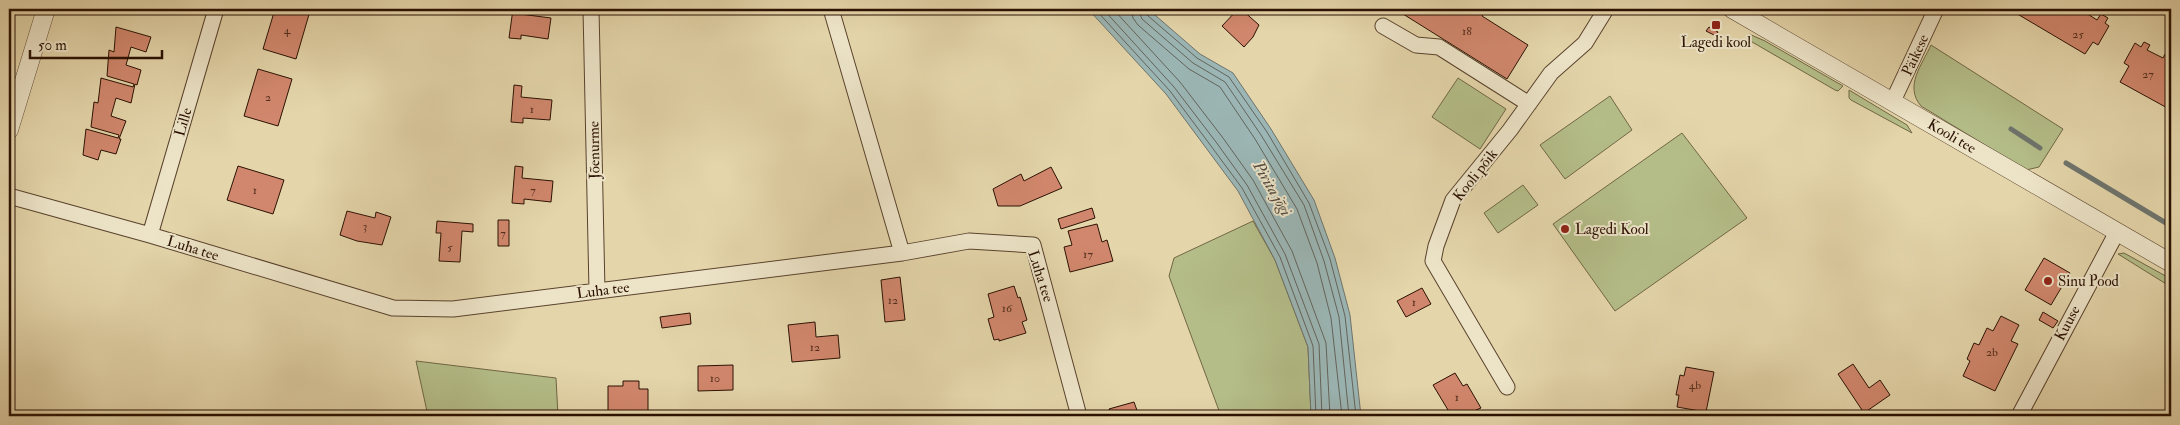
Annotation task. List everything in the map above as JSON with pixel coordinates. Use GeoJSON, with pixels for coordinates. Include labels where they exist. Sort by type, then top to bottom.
{"type":"FeatureCollection","features":[{"type":"Feature","properties":{"kind":"street"},"geometry":{"type":"LineString","coordinates":[[9,130],[46,9]]}},
{"type":"Feature","properties":{"kind":"street","name":"Lille"},"geometry":{"type":"LineString","coordinates":[[150,235],[216,9]]}},
{"type":"Feature","properties":{"kind":"street","name":"Jõenurme"},"geometry":{"type":"LineString","coordinates":[[591,9],[597,291]]}},
{"type":"Feature","properties":{"kind":"street"},"geometry":{"type":"LineString","coordinates":[[831,9],[902,253]]}},
{"type":"Feature","properties":{"kind":"street","name":"Kooli põik"},"geometry":{"type":"LineString","coordinates":[[1507,387],[1433,261],[1436,246],[1453,200],[1510,130],[1551,73],[1585,43],[1606,9]]}},
{"type":"Feature","properties":{"kind":"street","name":"Kooli tee"},"geometry":{"type":"LineString","coordinates":[[1732,9],[2171,263]]}},
{"type":"Feature","properties":{"kind":"street","name":"Päikese"},"geometry":{"type":"LineString","coordinates":[[1893,101],[1936,9]]}},
{"type":"Feature","properties":{"kind":"street"},"geometry":{"type":"LineString","coordinates":[[1383,26],[1416,45],[1439,47],[1529,104]]}},
{"type":"Feature","properties":{"kind":"street","name":"Luha tee"},"geometry":{"type":"LineString","coordinates":[[9,196],[150,235],[393,308],[453,309],[902,253],[970,241],[1033,245],[1080,416]]}},
{"type":"Feature","properties":{"kind":"street","name":"Kuuse"},"geometry":{"type":"LineString","coordinates":[[2019,416],[2117,232]]}},
{"type":"Feature","properties":{"kind":"green space"},"geometry":{"type":"Polygon","coordinates":[[[1749,34],[1765,41],[1843,86],[1838,91],[1835,90],[1747,39],[1749,34]]]}},
{"type":"Feature","properties":{"kind":"green space"},"geometry":{"type":"Polygon","coordinates":[[[1931,45],[2063,129],[2039,167],[2026,170],[1921,106],[1916,98],[1914,83],[1919,68],[1931,45]]]}},
{"type":"Feature","properties":{"kind":"green space"},"geometry":{"type":"Polygon","coordinates":[[[1458,78],[1506,109],[1480,149],[1432,117],[1458,78]]]}},
{"type":"Feature","properties":{"kind":"green space"},"geometry":{"type":"Polygon","coordinates":[[[1849,90],[1907,125],[1912,133],[1851,100],[1849,98],[1849,90]]]}},
{"type":"Feature","properties":{"kind":"green space"},"geometry":{"type":"Polygon","coordinates":[[[1610,96],[1632,130],[1565,179],[1540,145],[1610,96]]]}},
{"type":"Feature","properties":{"kind":"green space"},"geometry":{"type":"Polygon","coordinates":[[[1682,133],[1747,218],[1615,311],[1553,224],[1682,133]]]}},
{"type":"Feature","properties":{"kind":"green space"},"geometry":{"type":"Polygon","coordinates":[[[1523,185],[1538,205],[1498,233],[1484,213],[1523,185]]]}},
{"type":"Feature","properties":{"kind":"green space"},"geometry":{"type":"Polygon","coordinates":[[[1253,221],[1275,260],[1308,347],[1311,416],[1221,416],[1169,276],[1174,258],[1253,221]]]}},
{"type":"Feature","properties":{"kind":"green space"},"geometry":{"type":"Polygon","coordinates":[[[2124,253],[2171,279],[2171,287],[2118,254],[2124,253]]]}},
{"type":"Feature","properties":{"kind":"green space"},"geometry":{"type":"Polygon","coordinates":[[[416,361],[556,378],[558,416],[428,416],[416,361]]]}},
{"type":"Feature","properties":{"kind":"water","name":"Pirita jõgi"},"geometry":{"type":"Polygon","coordinates":[[[1088,9],[1148,9],[1200,54],[1233,73],[1271,129],[1314,200],[1335,258],[1350,315],[1361,416],[1311,416],[1308,347],[1275,260],[1238,191],[1166,94],[1088,9]]]}},
{"type":"Feature","properties":{"kind":"building"},"geometry":{"type":"Polygon","coordinates":[[[275,9],[310,11],[296,59],[263,49],[275,9]]]}},
{"type":"Feature","properties":{"kind":"building"},"geometry":{"type":"Polygon","coordinates":[[[513,9],[521,9],[520,14],[551,18],[548,39],[521,35],[521,39],[509,38],[513,9]]]}},
{"type":"Feature","properties":{"kind":"building"},"geometry":{"type":"Polygon","coordinates":[[[1238,9],[1241,9],[1259,25],[1253,37],[1244,47],[1222,26],[1238,9]]]}},
{"type":"Feature","properties":{"kind":"building"},"geometry":{"type":"Polygon","coordinates":[[[1395,9],[1487,9],[1482,16],[1528,45],[1507,79],[1395,9]]]}},
{"type":"Feature","properties":{"kind":"building"},"geometry":{"type":"Polygon","coordinates":[[[2009,9],[2085,9],[2083,11],[2097,20],[2101,14],[2108,18],[2105,23],[2109,26],[2098,45],[2093,42],[2085,54],[2009,9]]]}},
{"type":"Feature","properties":{"kind":"building"},"geometry":{"type":"Polygon","coordinates":[[[116,27],[151,37],[146,52],[131,47],[126,65],[141,70],[137,85],[135,84],[131,103],[116,98],[111,116],[126,121],[116,154],[101,150],[98,160],[83,155],[86,129],[118,138],[119,135],[91,127],[94,102],[98,103],[101,78],[133,87],[134,84],[107,76],[109,50],[114,52],[116,27]]]}},
{"type":"Feature","properties":{"kind":"building"},"geometry":{"type":"Polygon","coordinates":[[[1709,27],[1718,32],[1716,36],[1706,31],[1709,27]]]}},
{"type":"Feature","properties":{"kind":"building"},"geometry":{"type":"Polygon","coordinates":[[[2144,42],[2150,45],[2147,50],[2163,58],[2165,54],[2171,57],[2171,110],[2120,82],[2129,66],[2124,63],[2135,43],[2141,47],[2144,42]]]}},
{"type":"Feature","properties":{"kind":"building"},"geometry":{"type":"Polygon","coordinates":[[[258,69],[292,79],[278,126],[244,116],[258,69]]]}},
{"type":"Feature","properties":{"kind":"building"},"geometry":{"type":"Polygon","coordinates":[[[514,85],[522,86],[521,97],[552,100],[550,120],[523,118],[523,123],[511,122],[514,85]]]}},
{"type":"Feature","properties":{"kind":"building"},"geometry":{"type":"Polygon","coordinates":[[[238,166],[284,180],[273,214],[227,200],[238,166]]]}},
{"type":"Feature","properties":{"kind":"building"},"geometry":{"type":"Polygon","coordinates":[[[515,166],[523,167],[522,178],[553,181],[551,202],[524,199],[524,204],[512,203],[515,166]]]}},
{"type":"Feature","properties":{"kind":"building"},"geometry":{"type":"Polygon","coordinates":[[[1051,167],[1062,188],[1020,206],[998,206],[993,189],[1021,174],[1024,181],[1051,167]]]}},
{"type":"Feature","properties":{"kind":"building"},"geometry":{"type":"Polygon","coordinates":[[[1092,208],[1095,218],[1061,229],[1058,219],[1092,208]]]}},
{"type":"Feature","properties":{"kind":"building"},"geometry":{"type":"Polygon","coordinates":[[[347,211],[375,218],[376,212],[391,217],[382,245],[357,241],[340,235],[347,211]]]}},
{"type":"Feature","properties":{"kind":"building"},"geometry":{"type":"Polygon","coordinates":[[[498,220],[509,220],[509,246],[498,246],[498,220]]]}},
{"type":"Feature","properties":{"kind":"building"},"geometry":{"type":"Polygon","coordinates":[[[437,221],[473,224],[473,232],[462,231],[460,262],[439,261],[441,233],[436,233],[437,221]]]}},
{"type":"Feature","properties":{"kind":"building"},"geometry":{"type":"Polygon","coordinates":[[[1097,224],[1102,242],[1107,240],[1113,261],[1070,272],[1064,247],[1072,245],[1068,231],[1097,224]]]}},
{"type":"Feature","properties":{"kind":"building","name":"Sinu Pood"},"geometry":{"type":"Polygon","coordinates":[[[2044,258],[2070,273],[2051,305],[2025,290],[2044,258]]]}},
{"type":"Feature","properties":{"kind":"building"},"geometry":{"type":"Polygon","coordinates":[[[900,277],[905,320],[885,322],[881,280],[900,277]]]}},
{"type":"Feature","properties":{"kind":"building"},"geometry":{"type":"Polygon","coordinates":[[[1014,286],[1018,298],[1020,297],[1027,320],[1022,322],[1026,333],[999,341],[999,339],[994,340],[988,319],[994,317],[988,294],[1014,286]]]}},
{"type":"Feature","properties":{"kind":"building"},"geometry":{"type":"Polygon","coordinates":[[[1422,288],[1431,304],[1406,317],[1397,301],[1422,288]]]}},
{"type":"Feature","properties":{"kind":"building"},"geometry":{"type":"Polygon","coordinates":[[[2043,312],[2058,321],[2053,328],[2039,320],[2043,312]]]}},
{"type":"Feature","properties":{"kind":"building"},"geometry":{"type":"Polygon","coordinates":[[[690,313],[691,324],[662,328],[660,317],[690,313]]]}},
{"type":"Feature","properties":{"kind":"building"},"geometry":{"type":"Polygon","coordinates":[[[2001,316],[2019,325],[2011,341],[2018,344],[1995,391],[1963,376],[1970,361],[1967,359],[1974,343],[1979,345],[1987,328],[1993,331],[2001,316]]]}},
{"type":"Feature","properties":{"kind":"building"},"geometry":{"type":"Polygon","coordinates":[[[815,322],[816,337],[838,335],[840,358],[792,362],[788,325],[815,322]]]}},
{"type":"Feature","properties":{"kind":"building"},"geometry":{"type":"Polygon","coordinates":[[[1853,364],[1869,388],[1880,380],[1890,395],[1864,413],[1838,374],[1853,364]]]}},
{"type":"Feature","properties":{"kind":"building"},"geometry":{"type":"Polygon","coordinates":[[[733,365],[733,390],[698,391],[698,366],[733,365]]]}},
{"type":"Feature","properties":{"kind":"building"},"geometry":{"type":"Polygon","coordinates":[[[1686,367],[1714,372],[1706,412],[1677,407],[1679,395],[1676,395],[1680,375],[1684,376],[1686,367]]]}},
{"type":"Feature","properties":{"kind":"building"},"geometry":{"type":"Polygon","coordinates":[[[1455,373],[1463,386],[1467,384],[1481,408],[1476,410],[1480,416],[1437,416],[1448,410],[1433,385],[1455,373]]]}},
{"type":"Feature","properties":{"kind":"building"},"geometry":{"type":"Polygon","coordinates":[[[623,381],[639,381],[639,389],[648,389],[648,416],[624,416],[624,413],[608,413],[608,386],[623,386],[623,381]]]}},
{"type":"Feature","properties":{"kind":"building"},"geometry":{"type":"Polygon","coordinates":[[[1134,402],[1139,416],[1111,416],[1109,409],[1134,402]]]}},
{"type":"Feature","properties":{"kind":"waterway"},"geometry":{"type":"LineString","coordinates":[[2011,129],[2040,148]]}},
{"type":"Feature","properties":{"kind":"waterway"},"geometry":{"type":"LineString","coordinates":[[2066,163],[2171,226]]}},
{"type":"Feature","properties":{"kind":"place","name":"Lagedi kool"},"geometry":{"type":"Point","coordinates":[1716,25]}},
{"type":"Feature","properties":{"kind":"place","name":"Lagedi Kool"},"geometry":{"type":"Point","coordinates":[1565,229]}},
{"type":"Feature","properties":{"kind":"place","name":"Sinu Pood"},"geometry":{"type":"Point","coordinates":[2048,281]}}]}
